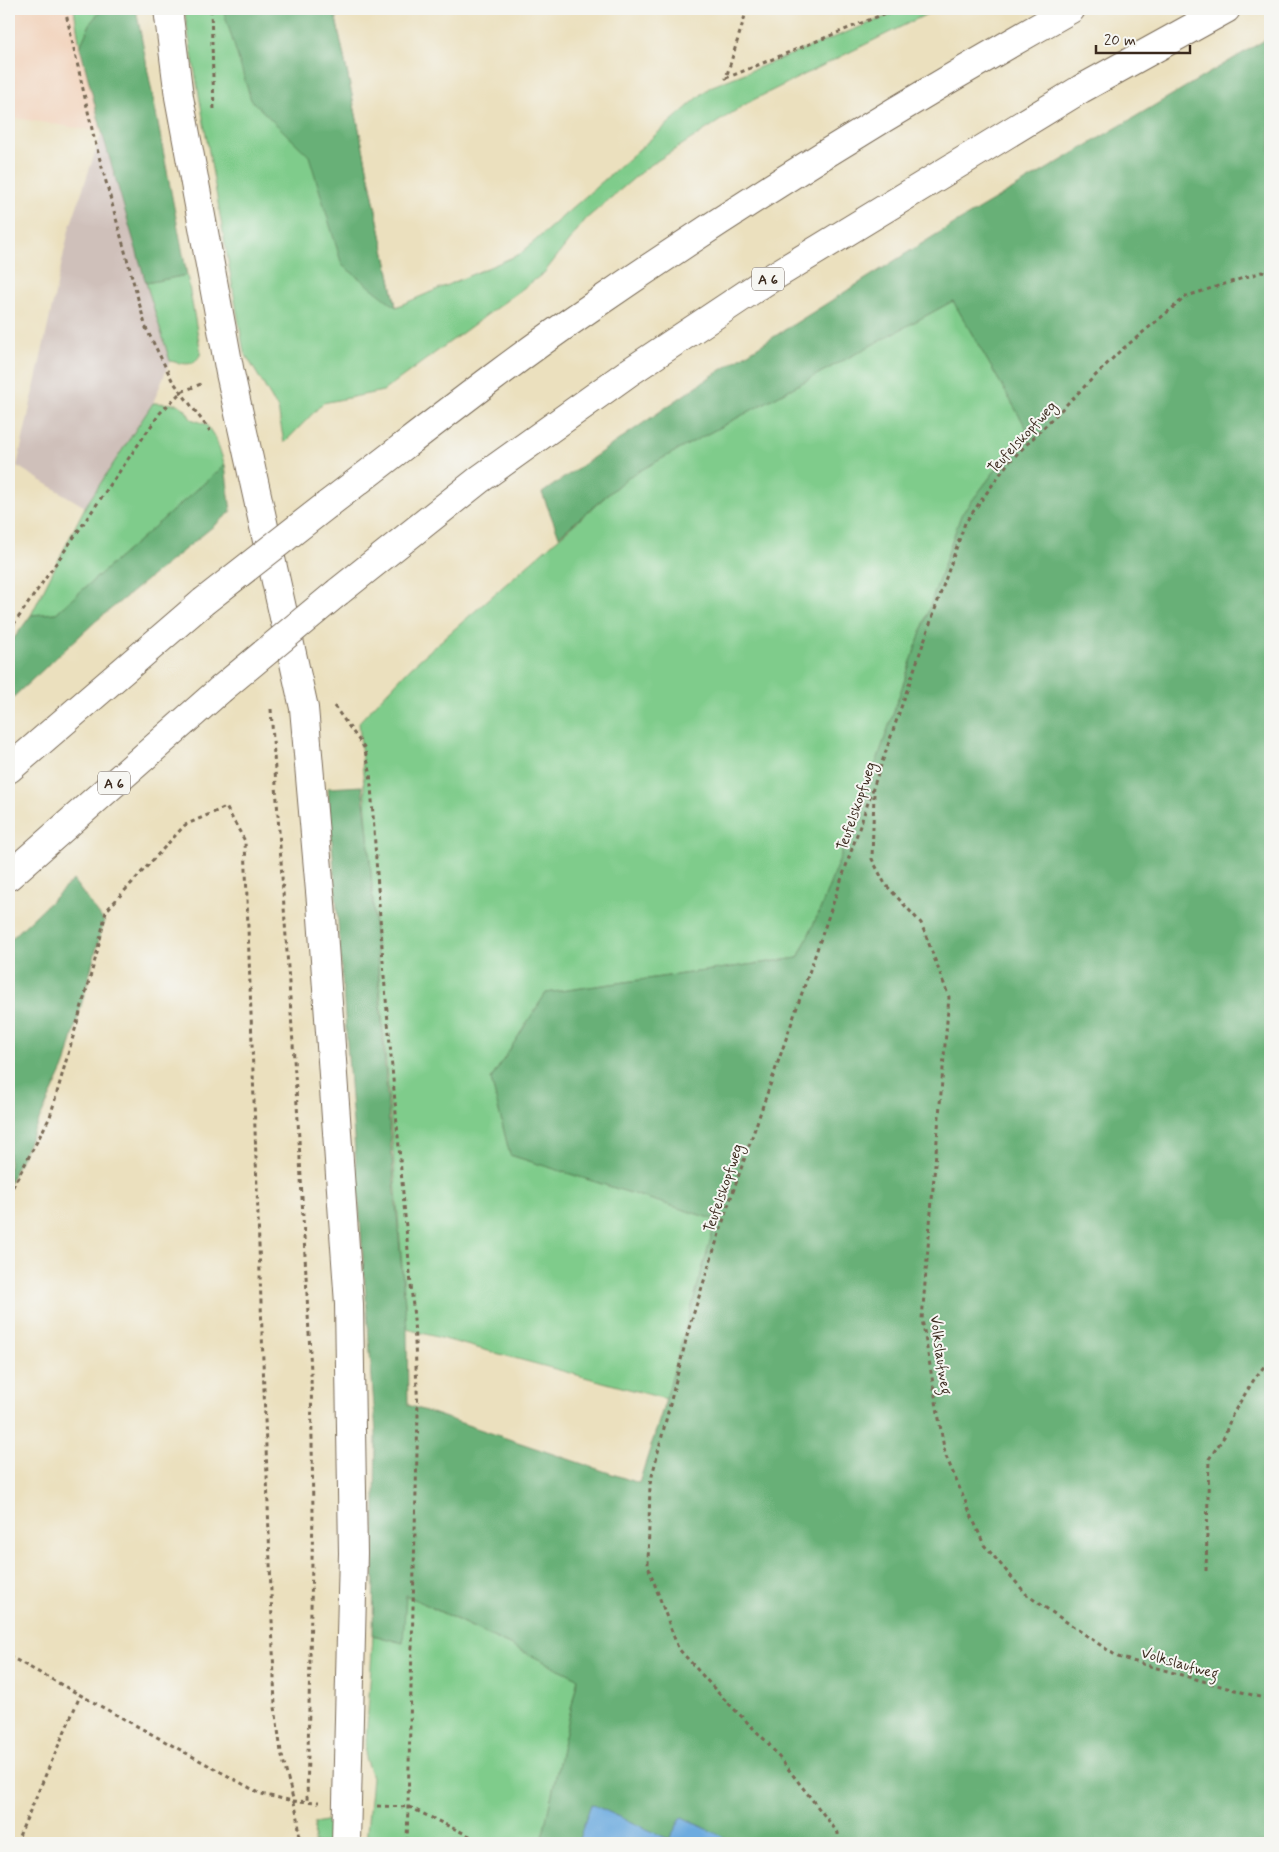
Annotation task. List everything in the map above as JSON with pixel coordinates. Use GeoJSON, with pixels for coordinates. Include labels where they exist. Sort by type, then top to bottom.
{"type":"FeatureCollection","features":[{"type":"Feature","properties":{"kind":"main road"},"geometry":{"type":"LineString","coordinates":[[168,9],[179,97],[230,374],[304,708],[321,904],[349,1304],[353,1553],[346,1843]]}},
{"type":"Feature","properties":{"kind":"main road"},"geometry":{"type":"LineString","coordinates":[[9,769],[203,602],[327,505],[588,309],[715,224],[944,82],[1071,9]]}},
{"type":"Feature","properties":{"kind":"main road","name":"A 6"},"geometry":{"type":"LineString","coordinates":[[9,876],[220,690],[338,592],[480,479],[628,373],[764,283],[1081,89],[1226,9]]}},
{"type":"Feature","properties":{"kind":"path"},"geometry":{"type":"LineString","coordinates":[[65,9],[94,138],[146,328],[159,357],[181,392],[211,432]]}},
{"type":"Feature","properties":{"kind":"path"},"geometry":{"type":"LineString","coordinates":[[211,9],[215,116]]}},
{"type":"Feature","properties":{"kind":"path"},"geometry":{"type":"LineString","coordinates":[[746,9],[726,78],[896,9]]}},
{"type":"Feature","properties":{"kind":"path","name":"Teufelskopfweg"},"geometry":{"type":"LineString","coordinates":[[838,1843],[838,1833],[768,1743],[721,1696],[678,1648],[648,1566],[650,1484],[689,1328],[726,1212],[874,790],[965,523],[1008,463],[1119,352],[1187,296],[1262,272],[1270,274]]}},
{"type":"Feature","properties":{"kind":"path"},"geometry":{"type":"LineString","coordinates":[[9,631],[160,413],[181,392]]}},
{"type":"Feature","properties":{"kind":"path"},"geometry":{"type":"LineString","coordinates":[[331,701],[364,747],[370,771],[384,976],[414,1319],[418,1413],[407,1843]]}},
{"type":"Feature","properties":{"kind":"path"},"geometry":{"type":"LineString","coordinates":[[271,712],[298,1120],[311,1372],[313,1532],[307,1802]]}},
{"type":"Feature","properties":{"kind":"path","name":"Volkslaufweg"},"geometry":{"type":"LineString","coordinates":[[874,790],[872,859],[885,884],[921,923],[949,997],[922,1319],[945,1454],[984,1545],[1026,1595],[1118,1657],[1270,1700]]}},
{"type":"Feature","properties":{"kind":"path"},"geometry":{"type":"LineString","coordinates":[[9,1194],[50,1117],[97,953],[106,912],[185,825],[226,806],[244,841],[275,1708],[281,1752],[294,1801],[300,1843]]}},
{"type":"Feature","properties":{"kind":"path"},"geometry":{"type":"LineString","coordinates":[[1206,1571],[1209,1459],[1224,1437],[1232,1415],[1255,1378],[1270,1359]]}},
{"type":"Feature","properties":{"kind":"path"},"geometry":{"type":"LineString","coordinates":[[9,1656],[261,1794],[294,1801],[348,1804]]}},
{"type":"Feature","properties":{"kind":"path"},"geometry":{"type":"LineString","coordinates":[[16,1843],[80,1696]]}},
{"type":"Feature","properties":{"kind":"path"},"geometry":{"type":"LineString","coordinates":[[409,1807],[484,1843]]}},
{"type":"Feature","properties":{"kind":"shaded area"},"geometry":{"type":"Polygon","coordinates":[[[9,9],[74,9],[80,47],[102,132],[9,117],[9,9]]]}},
{"type":"Feature","properties":{"kind":"shaded area"},"geometry":{"type":"Polygon","coordinates":[[[102,132],[170,361],[153,403],[85,507],[17,466],[69,230],[102,132]]]}},
{"type":"Feature","properties":{"kind":"green space"},"geometry":{"type":"Polygon","coordinates":[[[74,9],[103,9],[91,22],[80,47],[74,9]]]}},
{"type":"Feature","properties":{"kind":"green space"},"geometry":{"type":"Polygon","coordinates":[[[103,9],[136,9],[187,275],[146,283],[102,132],[80,47],[91,22],[103,9]]]}},
{"type":"Feature","properties":{"kind":"green space"},"geometry":{"type":"Polygon","coordinates":[[[184,9],[334,9],[396,307],[520,254],[710,87],[905,9],[937,9],[749,102],[646,168],[586,219],[544,273],[383,391],[323,403],[284,443],[278,409],[244,352],[184,9]]]}},
{"type":"Feature","properties":{"kind":"green space"},"geometry":{"type":"Polygon","coordinates":[[[223,9],[334,9],[396,307],[342,265],[309,156],[251,100],[223,9]]]}},
{"type":"Feature","properties":{"kind":"green space"},"geometry":{"type":"Polygon","coordinates":[[[1270,37],[1270,1843],[541,1843],[578,1678],[406,1595],[403,1643],[373,1635],[376,1433],[328,788],[362,786],[368,835],[390,1136],[407,1329],[408,1405],[639,1483],[666,1399],[716,1220],[510,1155],[491,1079],[546,993],[798,958],[820,910],[878,758],[961,515],[1027,429],[953,301],[628,477],[559,536],[542,493],[710,377],[937,234],[1270,37]]]}},
{"type":"Feature","properties":{"kind":"green space"},"geometry":{"type":"Polygon","coordinates":[[[187,275],[201,353],[195,361],[185,364],[170,361],[146,283],[187,275]]]}},
{"type":"Feature","properties":{"kind":"green space"},"geometry":{"type":"Polygon","coordinates":[[[953,301],[1027,429],[961,515],[878,758],[820,910],[798,958],[546,993],[491,1079],[510,1155],[716,1220],[666,1399],[407,1329],[359,722],[410,668],[628,477],[953,301]]]}},
{"type":"Feature","properties":{"kind":"green space"},"geometry":{"type":"Polygon","coordinates":[[[153,403],[178,404],[185,409],[191,419],[206,424],[216,439],[225,465],[56,613],[31,615],[85,507],[153,403]]]}},
{"type":"Feature","properties":{"kind":"green space"},"geometry":{"type":"Polygon","coordinates":[[[225,465],[231,512],[96,621],[9,701],[9,645],[31,615],[56,613],[225,465]]]}},
{"type":"Feature","properties":{"kind":"green space"},"geometry":{"type":"Polygon","coordinates":[[[73,880],[104,921],[65,1065],[9,1184],[9,941],[73,880]]]}},
{"type":"Feature","properties":{"kind":"green space"},"geometry":{"type":"Polygon","coordinates":[[[405,1595],[578,1678],[541,1843],[432,1843],[420,1838],[420,1843],[366,1843],[372,1777],[365,1758],[373,1635],[403,1643],[405,1595]]]}},
{"type":"Feature","properties":{"kind":"green space"},"geometry":{"type":"Polygon","coordinates":[[[330,1820],[329,1843],[314,1843],[315,1823],[330,1820]]]}},
{"type":"Feature","properties":{"kind":"water"},"geometry":{"type":"Polygon","coordinates":[[[591,1804],[669,1839],[682,1817],[736,1843],[581,1843],[578,1842],[591,1804]]]}}]}
